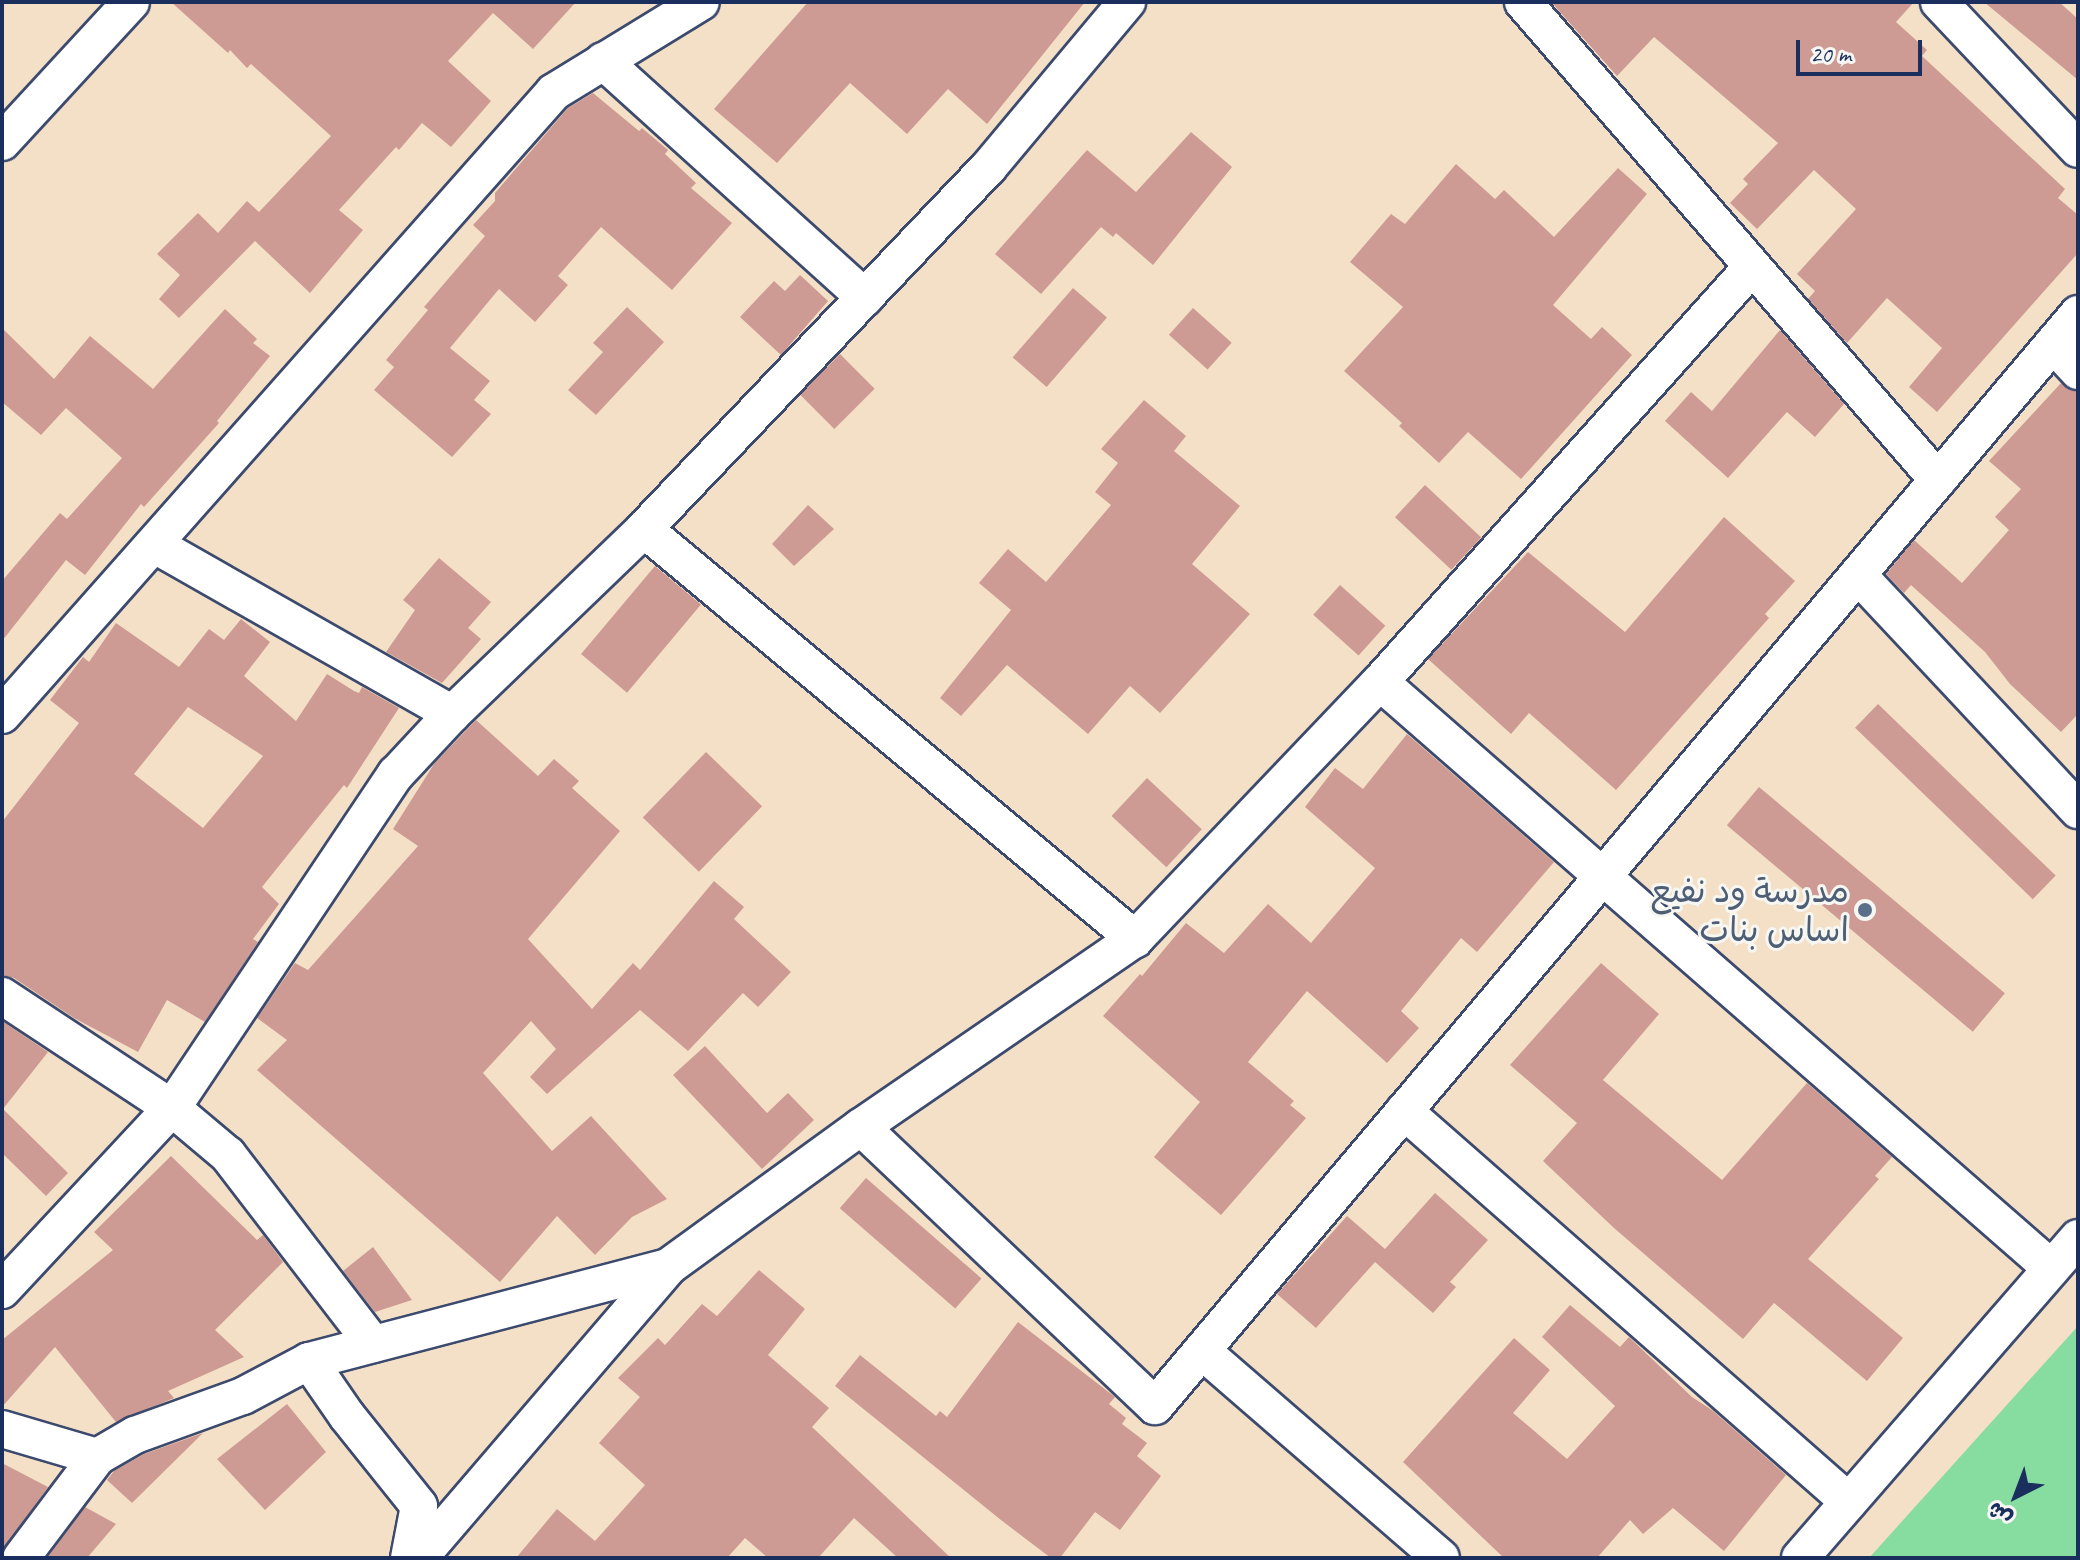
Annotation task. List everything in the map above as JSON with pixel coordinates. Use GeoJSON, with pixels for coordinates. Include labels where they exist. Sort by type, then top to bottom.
{"type":"FeatureCollection","features":[{"type":"Feature","properties":{"kind":"street"},"geometry":{"type":"LineString","coordinates":[[2,142],[131,2]]}},
{"type":"Feature","properties":{"kind":"street"},"geometry":{"type":"LineString","coordinates":[[2,715],[554,92],[701,2]]}},
{"type":"Feature","properties":{"kind":"street"},"geometry":{"type":"LineString","coordinates":[[2,1290],[172,1108],[396,774],[452,714],[644,529],[865,298],[988,168],[1127,2]]}},
{"type":"Feature","properties":{"kind":"street"},"geometry":{"type":"LineString","coordinates":[[1523,2],[1938,480]]}},
{"type":"Feature","properties":{"kind":"street"},"geometry":{"type":"LineString","coordinates":[[1939,2],[2078,149]]}},
{"type":"Feature","properties":{"kind":"street"},"geometry":{"type":"LineString","coordinates":[[603,61],[865,298]]}},
{"type":"Feature","properties":{"kind":"street"},"geometry":{"type":"LineString","coordinates":[[419,1558],[668,1267],[861,1127],[1135,939],[1380,682],[1752,267]]}},
{"type":"Feature","properties":{"kind":"street"},"geometry":{"type":"LineString","coordinates":[[861,1127],[1155,1406],[2078,314]]}},
{"type":"Feature","properties":{"kind":"street"},"geometry":{"type":"LineString","coordinates":[[2053,344],[2078,371]]}},
{"type":"Feature","properties":{"kind":"street"},"geometry":{"type":"LineString","coordinates":[[644,529],[1135,939]]}},
{"type":"Feature","properties":{"kind":"street"},"geometry":{"type":"LineString","coordinates":[[155,545],[452,714]]}},
{"type":"Feature","properties":{"kind":"street"},"geometry":{"type":"LineString","coordinates":[[1858,575],[2078,810]]}},
{"type":"Feature","properties":{"kind":"street"},"geometry":{"type":"LineString","coordinates":[[1380,682],[2051,1268]]}},
{"type":"Feature","properties":{"kind":"street"},"geometry":{"type":"LineString","coordinates":[[2,996],[172,1108],[228,1155],[373,1344]]}},
{"type":"Feature","properties":{"kind":"street"},"geometry":{"type":"LineString","coordinates":[[1404,1111],[1849,1502]]}},
{"type":"Feature","properties":{"kind":"street"},"geometry":{"type":"LineString","coordinates":[[1800,1558],[2078,1238]]}},
{"type":"Feature","properties":{"kind":"street"},"geometry":{"type":"LineString","coordinates":[[21,1558],[97,1457],[135,1435],[243,1396],[309,1361],[668,1267]]}},
{"type":"Feature","properties":{"kind":"street"},"geometry":{"type":"LineString","coordinates":[[1202,1351],[1441,1558]]}},
{"type":"Feature","properties":{"kind":"street"},"geometry":{"type":"LineString","coordinates":[[309,1361],[347,1416],[419,1506],[409,1558]]}},
{"type":"Feature","properties":{"kind":"street"},"geometry":{"type":"LineString","coordinates":[[2,1429],[97,1457]]}},
{"type":"Feature","properties":{"kind":"green space"},"geometry":{"type":"Polygon","coordinates":[[[2078,1326],[2078,1558],[1869,1558],[2078,1326]]]}},
{"type":"Feature","properties":{"kind":"building"},"geometry":{"type":"Polygon","coordinates":[[[171,2],[576,2],[533,49],[493,13],[448,61],[491,101],[451,147],[422,123],[399,150],[396,147],[339,210],[363,230],[310,293],[255,241],[179,318],[159,299],[180,275],[157,254],[198,213],[218,233],[247,201],[259,212],[331,136],[251,64],[247,68],[230,50],[228,53],[171,2]]]}},
{"type":"Feature","properties":{"kind":"building"},"geometry":{"type":"Polygon","coordinates":[[[808,2],[1085,2],[987,124],[948,89],[907,134],[850,83],[777,163],[714,109],[808,2]]]}},
{"type":"Feature","properties":{"kind":"building"},"geometry":{"type":"Polygon","coordinates":[[[1551,2],[1914,2],[1896,22],[1927,50],[1922,56],[2065,189],[2058,198],[2078,215],[2078,253],[1937,412],[1909,387],[1942,348],[1887,298],[1847,343],[1808,299],[1815,291],[1797,274],[1856,209],[1814,170],[1757,229],[1730,203],[1748,184],[1743,179],[1778,143],[1654,37],[1617,76],[1551,2]]]}},
{"type":"Feature","properties":{"kind":"building"},"geometry":{"type":"Polygon","coordinates":[[[1984,2],[2059,2],[2078,19],[2078,80],[1984,2]]]}},
{"type":"Feature","properties":{"kind":"building"},"geometry":{"type":"Polygon","coordinates":[[[593,93],[639,131],[642,128],[668,150],[665,154],[696,183],[691,188],[732,223],[672,290],[601,227],[558,276],[568,285],[535,322],[499,289],[450,348],[490,381],[474,400],[491,414],[452,457],[374,390],[394,367],[386,360],[428,310],[424,307],[485,236],[473,225],[495,201],[495,193],[568,108],[593,93]]]}},
{"type":"Feature","properties":{"kind":"building"},"geometry":{"type":"Polygon","coordinates":[[[1191,132],[1232,167],[1153,265],[1116,233],[1113,237],[1101,227],[1041,294],[995,254],[1087,150],[1136,192],[1191,132]]]}},
{"type":"Feature","properties":{"kind":"building"},"geometry":{"type":"Polygon","coordinates":[[[1456,164],[1495,199],[1504,190],[1554,237],[1618,168],[1647,194],[1553,305],[1591,339],[1602,327],[1632,355],[1521,479],[1468,432],[1439,463],[1399,426],[1402,423],[1344,371],[1403,307],[1350,262],[1391,214],[1405,224],[1456,164]]]}},
{"type":"Feature","properties":{"kind":"building"},"geometry":{"type":"Polygon","coordinates":[[[800,275],[828,301],[781,355],[740,317],[774,281],[785,291],[800,275]]]}},
{"type":"Feature","properties":{"kind":"building"},"geometry":{"type":"Polygon","coordinates":[[[1073,288],[1107,318],[1047,387],[1013,357],[1073,288]]]}},
{"type":"Feature","properties":{"kind":"building"},"geometry":{"type":"Polygon","coordinates":[[[627,307],[664,342],[596,415],[568,390],[603,352],[593,343],[627,307]]]}},
{"type":"Feature","properties":{"kind":"building"},"geometry":{"type":"Polygon","coordinates":[[[1193,308],[1232,343],[1208,370],[1169,335],[1193,308]]]}},
{"type":"Feature","properties":{"kind":"building"},"geometry":{"type":"Polygon","coordinates":[[[225,309],[257,339],[253,343],[270,356],[217,421],[219,423],[144,507],[141,504],[85,575],[66,560],[2,641],[2,581],[60,513],[67,519],[122,458],[66,408],[41,435],[2,402],[2,328],[54,379],[90,336],[153,389],[225,309]]]}},
{"type":"Feature","properties":{"kind":"building"},"geometry":{"type":"Polygon","coordinates":[[[1780,330],[1844,404],[1815,437],[1787,412],[1728,478],[1665,421],[1691,392],[1712,411],[1780,330]]]}},
{"type":"Feature","properties":{"kind":"building"},"geometry":{"type":"Polygon","coordinates":[[[840,354],[875,389],[834,429],[800,394],[840,354]]]}},
{"type":"Feature","properties":{"kind":"building"},"geometry":{"type":"Polygon","coordinates":[[[2061,383],[2078,391],[2078,714],[2061,732],[2010,684],[1985,652],[1911,585],[1904,593],[1886,574],[1914,540],[1962,583],[2009,530],[1995,517],[2021,489],[1989,461],[2061,383]]]}},
{"type":"Feature","properties":{"kind":"building"},"geometry":{"type":"Polygon","coordinates":[[[1144,400],[1186,436],[1174,451],[1240,506],[1192,564],[1250,614],[1160,713],[1130,686],[1088,734],[1007,665],[961,716],[940,698],[1011,610],[979,583],[1008,549],[1046,582],[1111,505],[1095,492],[1118,463],[1101,449],[1144,400]]]}},
{"type":"Feature","properties":{"kind":"building"},"geometry":{"type":"Polygon","coordinates":[[[1425,485],[1481,538],[1451,570],[1395,517],[1425,485]]]}},
{"type":"Feature","properties":{"kind":"building"},"geometry":{"type":"Polygon","coordinates":[[[808,505],[834,529],[794,566],[772,544],[808,505]]]}},
{"type":"Feature","properties":{"kind":"building"},"geometry":{"type":"Polygon","coordinates":[[[1724,517],[1795,581],[1765,614],[1769,618],[1616,790],[1529,713],[1511,734],[1428,659],[1528,552],[1625,632],[1724,517]]]}},
{"type":"Feature","properties":{"kind":"building"},"geometry":{"type":"Polygon","coordinates":[[[439,558],[491,602],[468,628],[481,639],[442,683],[386,652],[415,610],[403,600],[439,558]]]}},
{"type":"Feature","properties":{"kind":"building"},"geometry":{"type":"Polygon","coordinates":[[[655,566],[701,605],[627,693],[581,654],[655,566]]]}},
{"type":"Feature","properties":{"kind":"building"},"geometry":{"type":"Polygon","coordinates":[[[1340,585],[1385,626],[1359,656],[1313,615],[1340,585]]]}},
{"type":"Feature","properties":{"kind":"building"},"geometry":{"type":"Polygon","coordinates":[[[241,619],[270,642],[244,676],[296,721],[327,674],[354,691],[359,693],[362,687],[399,708],[347,788],[344,785],[262,887],[279,904],[253,939],[258,942],[205,1022],[167,1000],[138,1052],[74,1018],[14,978],[2,975],[2,822],[79,723],[50,700],[83,657],[89,662],[116,623],[179,667],[209,629],[224,640],[241,619]],[[188,707],[134,774],[203,828],[263,756],[188,707]]]}},
{"type":"Feature","properties":{"kind":"building"},"geometry":{"type":"Polygon","coordinates":[[[1878,704],[2056,876],[2033,899],[1855,728],[1878,704]]]}},
{"type":"Feature","properties":{"kind":"building"},"geometry":{"type":"Polygon","coordinates":[[[476,720],[538,776],[554,759],[579,781],[572,788],[620,831],[528,939],[592,1009],[633,963],[640,970],[714,881],[744,907],[734,919],[791,972],[758,1007],[743,993],[688,1051],[640,1010],[547,1094],[530,1077],[556,1049],[531,1021],[483,1073],[552,1151],[591,1116],[667,1199],[632,1217],[595,1255],[557,1216],[500,1282],[257,1070],[287,1040],[257,1018],[295,963],[308,970],[418,846],[393,829],[434,764],[476,720]]]}},
{"type":"Feature","properties":{"kind":"building"},"geometry":{"type":"Polygon","coordinates":[[[1407,734],[1554,862],[1477,952],[1461,938],[1401,1011],[1419,1028],[1387,1063],[1307,991],[1248,1062],[1294,1101],[1290,1105],[1306,1118],[1221,1215],[1154,1157],[1200,1102],[1103,1016],[1140,974],[1142,976],[1186,923],[1224,953],[1268,904],[1311,943],[1375,868],[1305,807],[1335,768],[1363,789],[1407,734]]]}},
{"type":"Feature","properties":{"kind":"building"},"geometry":{"type":"Polygon","coordinates":[[[706,752],[762,806],[699,872],[643,817],[706,752]]]}},
{"type":"Feature","properties":{"kind":"building"},"geometry":{"type":"Polygon","coordinates":[[[1147,778],[1202,829],[1166,867],[1112,816],[1147,778]]]}},
{"type":"Feature","properties":{"kind":"building","name":"مدرسة ود نفيع اساس بنات"},"geometry":{"type":"Polygon","coordinates":[[[1759,787],[2005,993],[1973,1032],[1727,825],[1759,787]]]}},
{"type":"Feature","properties":{"kind":"building"},"geometry":{"type":"Polygon","coordinates":[[[1601,963],[1659,1014],[1603,1080],[1722,1180],[1807,1083],[1892,1157],[1875,1176],[1879,1179],[1808,1259],[1903,1338],[1867,1381],[1774,1303],[1743,1339],[1614,1228],[1543,1161],[1577,1123],[1510,1065],[1601,963]]]}},
{"type":"Feature","properties":{"kind":"building"},"geometry":{"type":"Polygon","coordinates":[[[2,1021],[48,1052],[3,1109],[68,1173],[46,1196],[2,1153],[2,1021]]]}},
{"type":"Feature","properties":{"kind":"building"},"geometry":{"type":"Polygon","coordinates":[[[705,1046],[767,1113],[788,1093],[814,1120],[762,1169],[673,1075],[705,1046]]]}},
{"type":"Feature","properties":{"kind":"building"},"geometry":{"type":"Polygon","coordinates":[[[171,1156],[257,1240],[263,1235],[283,1262],[215,1330],[244,1357],[168,1391],[174,1398],[116,1422],[55,1347],[2,1407],[2,1340],[113,1250],[94,1232],[171,1156]]]}},
{"type":"Feature","properties":{"kind":"building"},"geometry":{"type":"Polygon","coordinates":[[[866,1178],[981,1278],[955,1309],[840,1208],[866,1178]]]}},
{"type":"Feature","properties":{"kind":"building"},"geometry":{"type":"Polygon","coordinates":[[[1435,1193],[1488,1240],[1450,1282],[1456,1287],[1433,1313],[1375,1262],[1316,1328],[1277,1294],[1347,1216],[1385,1249],[1435,1193]]]}},
{"type":"Feature","properties":{"kind":"building"},"geometry":{"type":"Polygon","coordinates":[[[373,1247],[412,1300],[375,1312],[343,1271],[373,1247]]]}},
{"type":"Feature","properties":{"kind":"building"},"geometry":{"type":"Polygon","coordinates":[[[759,1270],[805,1309],[768,1355],[829,1408],[812,1427],[951,1558],[898,1558],[854,1518],[818,1558],[768,1558],[745,1538],[727,1558],[516,1558],[557,1509],[595,1541],[645,1485],[599,1443],[640,1397],[618,1378],[658,1338],[665,1345],[702,1304],[717,1316],[759,1270]]]}},
{"type":"Feature","properties":{"kind":"building"},"geometry":{"type":"Polygon","coordinates":[[[1570,1305],[1620,1347],[1629,1337],[1692,1397],[1712,1410],[1786,1475],[1724,1551],[1673,1508],[1643,1534],[1630,1520],[1597,1558],[1504,1558],[1403,1462],[1514,1338],[1550,1370],[1513,1413],[1567,1459],[1615,1406],[1542,1337],[1570,1305]]]}},
{"type":"Feature","properties":{"kind":"building"},"geometry":{"type":"Polygon","coordinates":[[[1018,1322],[1115,1397],[1109,1404],[1126,1418],[1122,1424],[1147,1443],[1137,1456],[1161,1476],[1120,1530],[1095,1512],[1060,1558],[1051,1558],[1001,1520],[835,1386],[860,1355],[936,1416],[940,1411],[947,1417],[1018,1322]]]}},
{"type":"Feature","properties":{"kind":"building"},"geometry":{"type":"Polygon","coordinates":[[[287,1404],[326,1452],[265,1510],[217,1459],[287,1404]]]}},
{"type":"Feature","properties":{"kind":"building"},"geometry":{"type":"Polygon","coordinates":[[[203,1433],[132,1503],[107,1480],[114,1471],[144,1454],[203,1433]]]}},
{"type":"Feature","properties":{"kind":"building"},"geometry":{"type":"Polygon","coordinates":[[[2,1463],[48,1487],[2,1551],[2,1463]]]}},
{"type":"Feature","properties":{"kind":"building"},"geometry":{"type":"Polygon","coordinates":[[[85,1507],[116,1524],[87,1558],[47,1558],[85,1507]]]}},
{"type":"Feature","properties":{"kind":"place","name":"مدرسة ود نفيع اساس بنات"},"geometry":{"type":"Point","coordinates":[1865,910]}}]}
